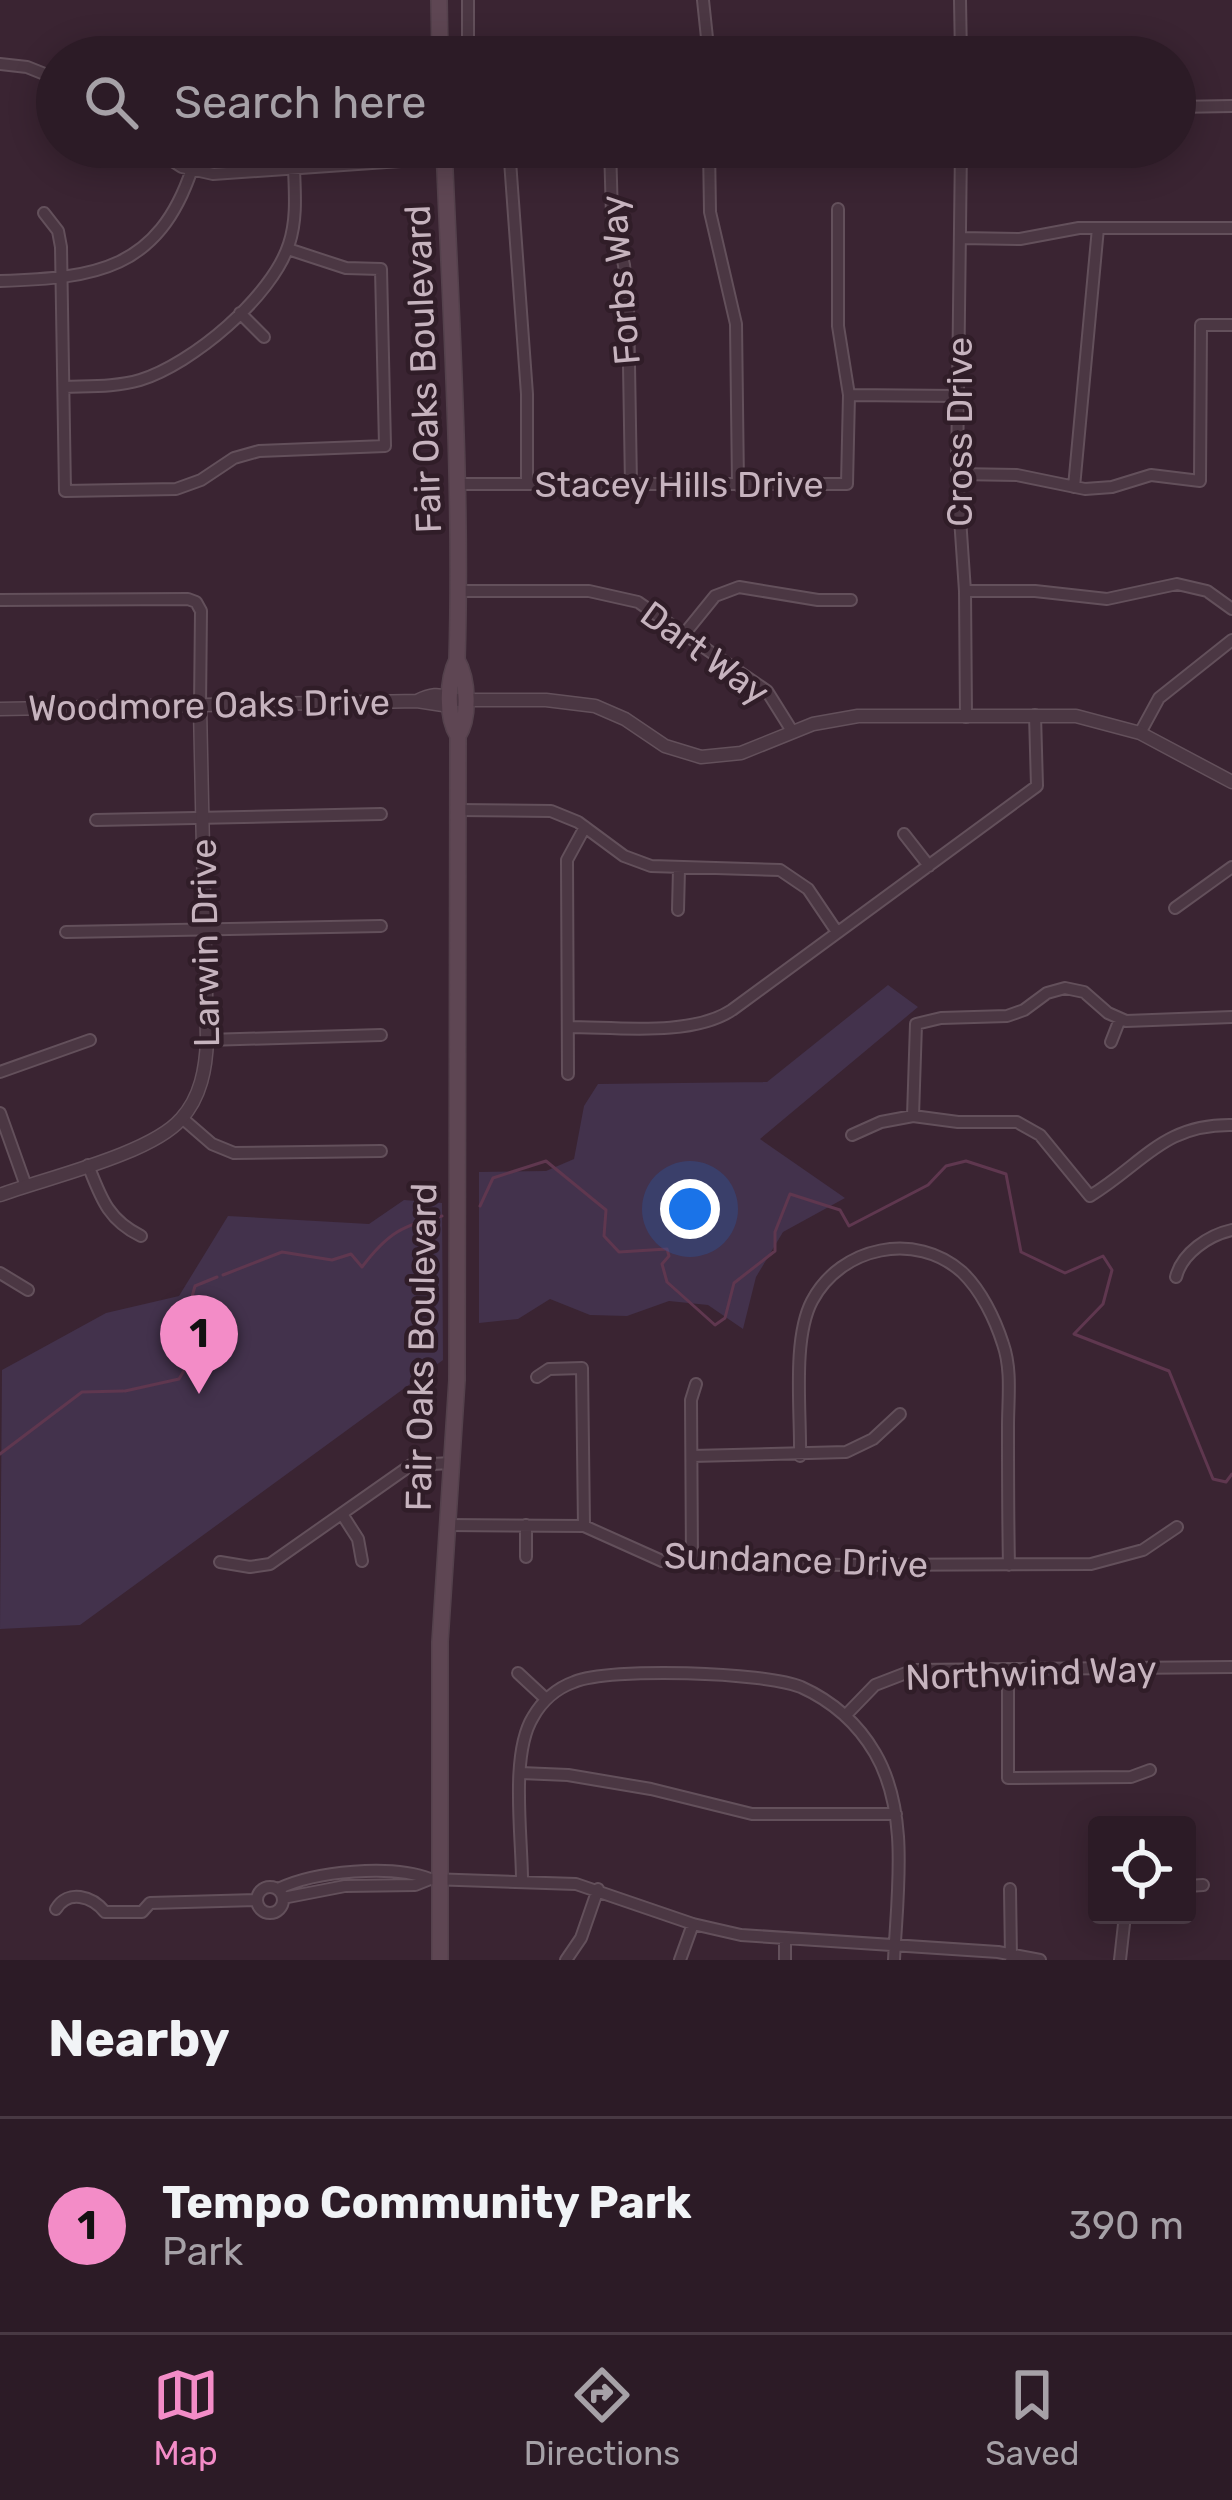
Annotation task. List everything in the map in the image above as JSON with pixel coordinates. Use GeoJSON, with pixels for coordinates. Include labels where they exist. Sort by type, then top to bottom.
{"type":"FeatureCollection","features":[{"type":"Feature","properties":{"kind":"main road"},"geometry":{"type":"LineString","coordinates":[[440,0],[440,36]]}},
{"type":"Feature","properties":{"kind":"main road","name":"Fair Oaks Boulevard"},"geometry":{"type":"LineString","coordinates":[[440,1960],[435,1879],[440,1642],[457,1381],[458,736],[451,724],[458,701],[451,676],[457,660],[459,591],[453,292],[445,168]]}},
{"type":"Feature","properties":{"kind":"street"},"geometry":{"type":"LineString","coordinates":[[468,0],[468,36]]}},
{"type":"Feature","properties":{"kind":"street"},"geometry":{"type":"LineString","coordinates":[[704,0],[707,36]]}},
{"type":"Feature","properties":{"kind":"street"},"geometry":{"type":"LineString","coordinates":[[960,0],[961,36]]}},
{"type":"Feature","properties":{"kind":"street"},"geometry":{"type":"LineString","coordinates":[[0,64],[36,71]]}},
{"type":"Feature","properties":{"kind":"street"},"geometry":{"type":"LineString","coordinates":[[1196,106],[1232,106]]}},
{"type":"Feature","properties":{"kind":"street"},"geometry":{"type":"LineString","coordinates":[[0,281],[62,278],[109,268],[145,247],[172,216],[192,169],[232,175],[317,168]]}},
{"type":"Feature","properties":{"kind":"street"},"geometry":{"type":"LineString","coordinates":[[511,168],[527,394],[527,484]]}},
{"type":"Feature","properties":{"kind":"street","name":"Forbs Way"},"geometry":{"type":"LineString","coordinates":[[611,168],[612,215],[627,284],[631,485]]}},
{"type":"Feature","properties":{"kind":"street"},"geometry":{"type":"LineString","coordinates":[[709,168],[710,212],[736,324],[738,485]]}},
{"type":"Feature","properties":{"kind":"street","name":"Cross Drive"},"geometry":{"type":"LineString","coordinates":[[961,168],[957,474],[965,591],[966,717]]}},
{"type":"Feature","properties":{"kind":"street"},"geometry":{"type":"LineString","coordinates":[[65,387],[125,384],[169,369],[240,313],[272,277],[288,249],[294,220],[294,170]]}},
{"type":"Feature","properties":{"kind":"street"},"geometry":{"type":"LineString","coordinates":[[838,209],[838,326],[849,395],[957,396]]}},
{"type":"Feature","properties":{"kind":"street"},"geometry":{"type":"LineString","coordinates":[[44,213],[58,231],[62,278],[65,491],[176,489],[201,480],[234,458],[259,451],[385,446],[382,269],[346,268],[288,249]]}},
{"type":"Feature","properties":{"kind":"street"},"geometry":{"type":"LineString","coordinates":[[961,238],[1020,239],[1098,228],[1232,228]]}},
{"type":"Feature","properties":{"kind":"street"},"geometry":{"type":"LineString","coordinates":[[1074,487],[1098,228]]}},
{"type":"Feature","properties":{"kind":"street"},"geometry":{"type":"LineString","coordinates":[[240,313],[264,337]]}},
{"type":"Feature","properties":{"kind":"street"},"geometry":{"type":"LineString","coordinates":[[957,474],[1010,475],[1074,487],[1112,487],[1151,476],[1200,481],[1201,325],[1232,325]]}},
{"type":"Feature","properties":{"kind":"street","name":"Stacey Hills Drive"},"geometry":{"type":"LineString","coordinates":[[457,484],[847,484],[849,395]]}},
{"type":"Feature","properties":{"kind":"street"},"geometry":{"type":"LineString","coordinates":[[965,591],[1035,591],[1107,599],[1177,584],[1207,591],[1232,609]]}},
{"type":"Feature","properties":{"kind":"street"},"geometry":{"type":"LineString","coordinates":[[685,633],[710,600],[739,586],[818,600],[850,600]]}},
{"type":"Feature","properties":{"kind":"street","name":"Dart Way"},"geometry":{"type":"LineString","coordinates":[[459,591],[604,592],[638,602],[767,691],[792,731]]}},
{"type":"Feature","properties":{"kind":"street"},"geometry":{"type":"LineString","coordinates":[[0,600],[196,602],[201,611],[200,707]]}},
{"type":"Feature","properties":{"kind":"street"},"geometry":{"type":"LineString","coordinates":[[1140,734],[1151,708],[1170,687],[1232,640]]}},
{"type":"Feature","properties":{"kind":"street","name":"Woodmore Oaks Drive"},"geometry":{"type":"LineString","coordinates":[[0,709],[417,701],[443,705],[458,701],[578,703],[625,719],[665,746],[701,757],[741,753],[792,731],[858,716],[1035,715],[1094,719],[1140,734],[1232,782]]}},
{"type":"Feature","properties":{"kind":"street","name":"Larwin Drive"},"geometry":{"type":"LineString","coordinates":[[182,1118],[206,1068],[200,707]]}},
{"type":"Feature","properties":{"kind":"street"},"geometry":{"type":"LineString","coordinates":[[568,1027],[688,1026],[714,1021],[1036,786],[1035,715]]}},
{"type":"Feature","properties":{"kind":"street"},"geometry":{"type":"LineString","coordinates":[[458,810],[535,809],[566,816],[637,862],[786,872],[808,889],[837,932]]}},
{"type":"Feature","properties":{"kind":"street"},"geometry":{"type":"LineString","coordinates":[[96,820],[381,814]]}},
{"type":"Feature","properties":{"kind":"street"},"geometry":{"type":"LineString","coordinates":[[568,1075],[567,860],[586,827]]}},
{"type":"Feature","properties":{"kind":"street"},"geometry":{"type":"LineString","coordinates":[[904,834],[929,866]]}},
{"type":"Feature","properties":{"kind":"street"},"geometry":{"type":"LineString","coordinates":[[1175,908],[1232,867]]}},
{"type":"Feature","properties":{"kind":"street"},"geometry":{"type":"LineString","coordinates":[[678,910],[680,868]]}},
{"type":"Feature","properties":{"kind":"street"},"geometry":{"type":"LineString","coordinates":[[65,932],[381,926]]}},
{"type":"Feature","properties":{"kind":"street"},"geometry":{"type":"LineString","coordinates":[[914,1116],[916,1024],[941,1018],[1006,1016],[1065,988],[1090,995],[1120,1019],[1232,1017]]}},
{"type":"Feature","properties":{"kind":"street"},"geometry":{"type":"LineString","coordinates":[[1112,1042],[1120,1019]]}},
{"type":"Feature","properties":{"kind":"street"},"geometry":{"type":"LineString","coordinates":[[207,1040],[380,1035]]}},
{"type":"Feature","properties":{"kind":"street"},"geometry":{"type":"LineString","coordinates":[[0,1072],[90,1040]]}},
{"type":"Feature","properties":{"kind":"street"},"geometry":{"type":"LineString","coordinates":[[0,1113],[26,1186]]}},
{"type":"Feature","properties":{"kind":"street"},"geometry":{"type":"LineString","coordinates":[[852,1135],[881,1122],[914,1116],[1017,1122],[1040,1135],[1090,1196],[1181,1130],[1232,1125]]}},
{"type":"Feature","properties":{"kind":"street"},"geometry":{"type":"LineString","coordinates":[[0,1195],[148,1143],[182,1118],[212,1144],[234,1154],[381,1151]]}},
{"type":"Feature","properties":{"kind":"street"},"geometry":{"type":"LineString","coordinates":[[88,1165],[108,1213],[141,1237]]}},
{"type":"Feature","properties":{"kind":"street"},"geometry":{"type":"LineString","coordinates":[[1177,1276],[1187,1256],[1215,1235],[1232,1230]]}},
{"type":"Feature","properties":{"kind":"street"},"geometry":{"type":"LineString","coordinates":[[800,1456],[802,1334],[820,1289],[845,1264],[875,1251],[910,1249],[943,1259],[977,1290],[1006,1354],[1009,1564]]}},
{"type":"Feature","properties":{"kind":"street"},"geometry":{"type":"LineString","coordinates":[[0,1273],[28,1290]]}},
{"type":"Feature","properties":{"kind":"street"},"geometry":{"type":"LineString","coordinates":[[537,1377],[556,1367],[582,1368],[584,1526]]}},
{"type":"Feature","properties":{"kind":"street"},"geometry":{"type":"LineString","coordinates":[[692,1562],[692,1400],[696,1384]]}},
{"type":"Feature","properties":{"kind":"street"},"geometry":{"type":"LineString","coordinates":[[692,1456],[846,1452],[900,1414]]}},
{"type":"Feature","properties":{"kind":"street"},"geometry":{"type":"LineString","coordinates":[[220,1562],[250,1567],[270,1564],[411,1465],[452,1462]]}},
{"type":"Feature","properties":{"kind":"street"},"geometry":{"type":"LineString","coordinates":[[342,1514],[358,1539],[362,1561]]}},
{"type":"Feature","properties":{"kind":"street","name":"Sundance Drive"},"geometry":{"type":"LineString","coordinates":[[447,1525],[584,1526],[610,1534],[648,1557],[692,1562],[1009,1564],[1108,1562],[1143,1550],[1177,1527]]}},
{"type":"Feature","properties":{"kind":"street"},"geometry":{"type":"LineString","coordinates":[[526,1525],[526,1557]]}},
{"type":"Feature","properties":{"kind":"street","name":"Northwind Way"},"geometry":{"type":"LineString","coordinates":[[845,1716],[875,1685],[899,1673],[1232,1667]]}},
{"type":"Feature","properties":{"kind":"street"},"geometry":{"type":"LineString","coordinates":[[1008,1669],[1009,1778],[1131,1777],[1150,1770]]}},
{"type":"Feature","properties":{"kind":"street"},"geometry":{"type":"LineString","coordinates":[[518,1673],[546,1700]]}},
{"type":"Feature","properties":{"kind":"street"},"geometry":{"type":"LineString","coordinates":[[522,1880],[524,1739],[546,1700],[572,1682],[601,1676],[746,1675],[802,1688],[845,1716],[877,1756],[896,1814],[894,1960]]}},
{"type":"Feature","properties":{"kind":"street"},"geometry":{"type":"LineString","coordinates":[[521,1773],[568,1775],[651,1789],[752,1814],[896,1814]]}},
{"type":"Feature","properties":{"kind":"street"},"geometry":{"type":"LineString","coordinates":[[257,1900],[266,1887],[280,1893],[345,1879],[399,1879],[415,1885],[435,1879],[522,1880],[598,1888],[693,1924],[741,1935],[1040,1960]]}},
{"type":"Feature","properties":{"kind":"street"},"geometry":{"type":"LineString","coordinates":[[1196,1885],[1203,1885]]}},
{"type":"Feature","properties":{"kind":"street"},"geometry":{"type":"LineString","coordinates":[[566,1960],[581,1938],[598,1888]]}},
{"type":"Feature","properties":{"kind":"street"},"geometry":{"type":"LineString","coordinates":[[1010,1889],[1011,1957]]}},
{"type":"Feature","properties":{"kind":"street"},"geometry":{"type":"LineString","coordinates":[[257,1900],[260,1908],[271,1913],[279,1910],[280,1893]]}},
{"type":"Feature","properties":{"kind":"street"},"geometry":{"type":"LineString","coordinates":[[56,1909],[61,1900],[81,1896],[105,1912],[142,1912],[150,1903],[257,1900]]}},
{"type":"Feature","properties":{"kind":"street"},"geometry":{"type":"LineString","coordinates":[[680,1960],[693,1924]]}},
{"type":"Feature","properties":{"kind":"street"},"geometry":{"type":"LineString","coordinates":[[1120,1960],[1124,1924]]}},
{"type":"Feature","properties":{"kind":"street"},"geometry":{"type":"LineString","coordinates":[[785,1939],[785,1960]]}},
{"type":"Feature","properties":{"kind":"shaded area"},"geometry":{"type":"Polygon","coordinates":[[[888,985],[918,1007],[760,1139],[845,1198],[783,1232],[756,1277],[743,1329],[708,1305],[669,1301],[627,1316],[590,1315],[550,1299],[518,1319],[479,1323],[479,1172],[546,1171],[574,1159],[584,1106],[598,1084],[767,1082],[888,985]]]}},
{"type":"Feature","properties":{"kind":"shaded area"},"geometry":{"type":"Polygon","coordinates":[[[404,1200],[442,1203],[443,1360],[80,1625],[0,1629],[2,1370],[106,1313],[179,1296],[228,1216],[369,1224],[404,1200]]]}},
{"type":"Feature","properties":{"kind":"waterway"},"geometry":{"type":"LineString","coordinates":[[480,1206],[493,1178],[546,1161],[606,1210],[604,1236],[619,1252],[667,1249],[669,1256],[662,1264],[667,1282],[715,1325],[725,1318],[734,1283],[775,1251],[775,1232],[790,1194],[840,1210],[849,1226],[928,1185],[946,1166],[966,1161],[1006,1174],[1021,1252],[1065,1273],[1103,1256],[1112,1270],[1103,1304],[1074,1334],[1169,1371],[1213,1479],[1226,1482],[1232,1474]]}},
{"type":"Feature","properties":{"kind":"waterway"},"geometry":{"type":"LineString","coordinates":[[223,1275],[282,1252],[332,1260],[351,1254],[362,1267],[396,1232],[442,1216]]}},
{"type":"Feature","properties":{"kind":"waterway"},"geometry":{"type":"LineString","coordinates":[[125,1391],[179,1379],[192,1357],[182,1333],[195,1286],[217,1277]]}},
{"type":"Feature","properties":{"kind":"waterway"},"geometry":{"type":"LineString","coordinates":[[0,1454],[82,1392],[123,1391]]}},
{"type":"Feature","properties":{"kind":"place","name":"Tempo Community Park"},"geometry":{"type":"Point","coordinates":[199,1394]}}]}
